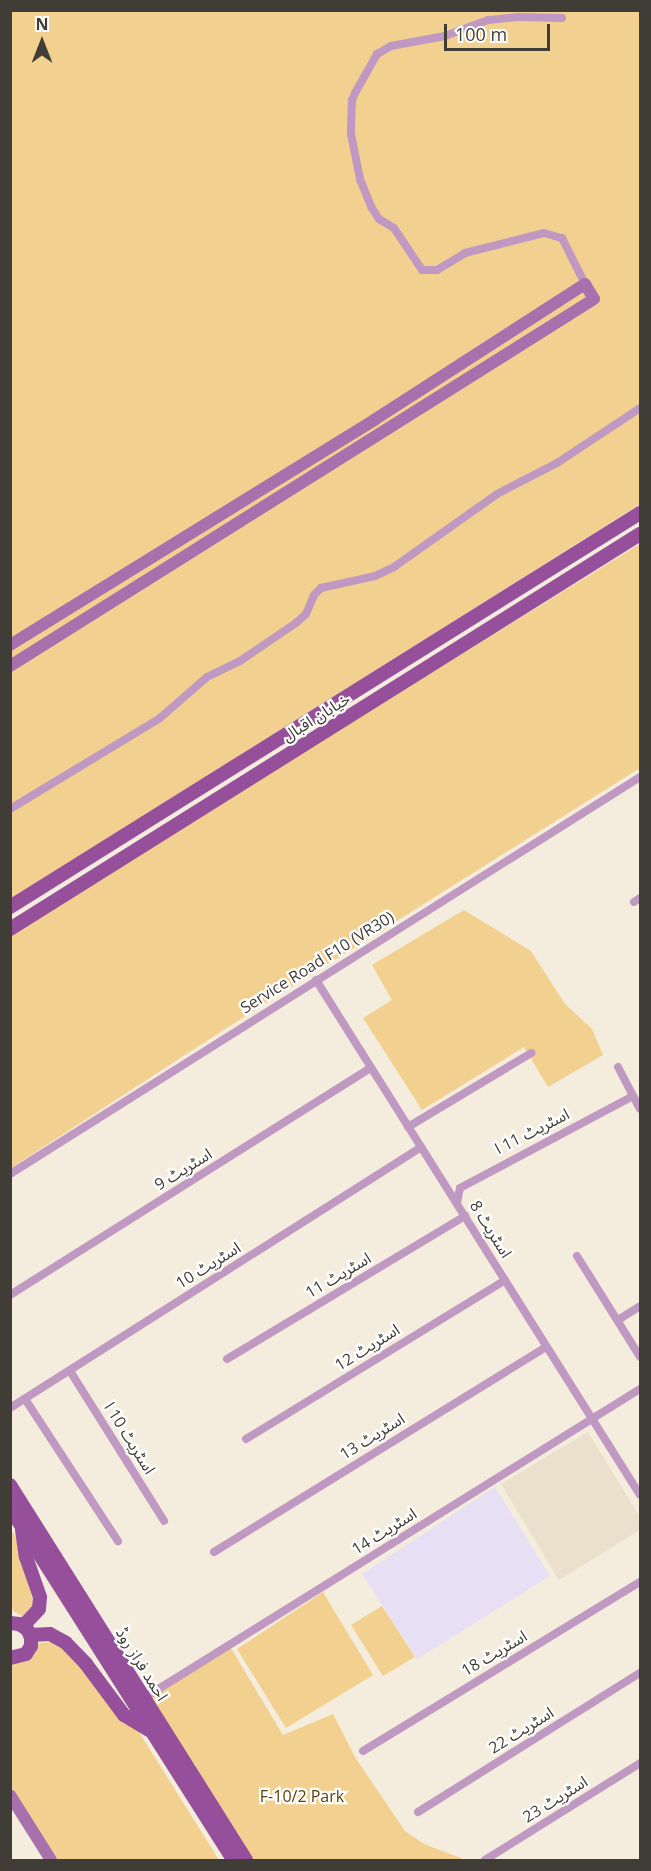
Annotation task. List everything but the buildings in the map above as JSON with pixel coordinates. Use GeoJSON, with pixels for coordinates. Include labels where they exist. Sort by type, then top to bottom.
{"type":"FeatureCollection","features":[{"type":"Feature","properties":{"kind":"main road","name":"خیابان اقبال"},"geometry":{"type":"LineString","coordinates":[[10,907],[640,513]]}},
{"type":"Feature","properties":{"kind":"main road","name":"خیابان اقبال"},"geometry":{"type":"LineString","coordinates":[[10,929],[640,534]]}},
{"type":"Feature","properties":{"kind":"main road","name":"احمد فراز روڈ"},"geometry":{"type":"LineString","coordinates":[[10,1485],[153,1733],[233,1860]]}},
{"type":"Feature","properties":{"kind":"main road","name":"احمد فراز روڈ"},"geometry":{"type":"LineString","coordinates":[[10,1508],[144,1698],[246,1860]]}},
{"type":"Feature","properties":{"kind":"main road"},"geometry":{"type":"LineString","coordinates":[[18,1625],[39,1609],[40,1597],[26,1557],[22,1526]]}},
{"type":"Feature","properties":{"kind":"main road"},"geometry":{"type":"LineString","coordinates":[[10,1658],[26,1654],[31,1646],[18,1625]]}},
{"type":"Feature","properties":{"kind":"main road"},"geometry":{"type":"LineString","coordinates":[[18,1625],[50,1634],[66,1643],[86,1664],[124,1715],[153,1733]]}},
{"type":"Feature","properties":{"kind":"street"},"geometry":{"type":"LineString","coordinates":[[10,666],[594,299],[561,238],[544,233],[465,253],[437,270],[422,270],[394,228],[379,219],[372,208],[360,178],[351,134],[352,100],[355,93],[377,54],[391,46],[445,36],[488,20],[518,17],[562,18]]}},
{"type":"Feature","properties":{"kind":"street"},"geometry":{"type":"LineString","coordinates":[[10,645],[374,420],[585,284]]}},
{"type":"Feature","properties":{"kind":"street"},"geometry":{"type":"LineString","coordinates":[[10,809],[160,718],[207,677],[240,661],[296,623],[306,614],[314,595],[321,588],[375,576],[394,567],[497,494],[550,468],[640,408]]}},
{"type":"Feature","properties":{"kind":"street","name":"Service Road F10 (VR30)"},"geometry":{"type":"LineString","coordinates":[[10,1174],[640,777]]}},
{"type":"Feature","properties":{"kind":"street","name":"اسٹریٹ 8"},"geometry":{"type":"LineString","coordinates":[[316,980],[546,1347],[639,1490]]}},
{"type":"Feature","properties":{"kind":"street"},"geometry":{"type":"LineString","coordinates":[[408,1127],[531,1053]]}},
{"type":"Feature","properties":{"kind":"street"},"geometry":{"type":"LineString","coordinates":[[618,1067],[640,1109]]}},
{"type":"Feature","properties":{"kind":"street","name":"اسٹریٹ 9"},"geometry":{"type":"LineString","coordinates":[[10,1295],[371,1068]]}},
{"type":"Feature","properties":{"kind":"street","name":"اسٹریٹ 11 ا"},"geometry":{"type":"LineString","coordinates":[[457,1203],[460,1188],[633,1096]]}},
{"type":"Feature","properties":{"kind":"street","name":"اسٹریٹ 10"},"geometry":{"type":"LineString","coordinates":[[10,1408],[421,1147]]}},
{"type":"Feature","properties":{"kind":"street","name":"اسٹریٹ 11"},"geometry":{"type":"LineString","coordinates":[[227,1359],[465,1216]]}},
{"type":"Feature","properties":{"kind":"street"},"geometry":{"type":"LineString","coordinates":[[577,1256],[640,1357]]}},
{"type":"Feature","properties":{"kind":"street","name":"اسٹریٹ 12"},"geometry":{"type":"LineString","coordinates":[[246,1439],[505,1280]]}},
{"type":"Feature","properties":{"kind":"street"},"geometry":{"type":"LineString","coordinates":[[618,1320],[640,1306]]}},
{"type":"Feature","properties":{"kind":"street","name":"اسٹریٹ 13"},"geometry":{"type":"LineString","coordinates":[[214,1551],[546,1347]]}},
{"type":"Feature","properties":{"kind":"street","name":"اسٹریٹ 10 ا"},"geometry":{"type":"LineString","coordinates":[[70,1371],[164,1521]]}},
{"type":"Feature","properties":{"kind":"street","name":"اسٹریٹ 14"},"geometry":{"type":"LineString","coordinates":[[144,1698],[640,1389]]}},
{"type":"Feature","properties":{"kind":"street"},"geometry":{"type":"LineString","coordinates":[[25,1399],[118,1541]]}},
{"type":"Feature","properties":{"kind":"street","name":"اسٹریٹ 18"},"geometry":{"type":"LineString","coordinates":[[363,1751],[640,1582]]}},
{"type":"Feature","properties":{"kind":"street","name":"اسٹریٹ 22"},"geometry":{"type":"LineString","coordinates":[[418,1812],[640,1673]]}},
{"type":"Feature","properties":{"kind":"street","name":"اسٹریٹ 23"},"geometry":{"type":"LineString","coordinates":[[485,1860],[640,1763]]}},
{"type":"Feature","properties":{"kind":"street"},"geometry":{"type":"LineString","coordinates":[[10,1795],[15,1813],[51,1860]]}},
{"type":"Feature","properties":{"kind":"shaded area"},"geometry":{"type":"Polygon","coordinates":[[[588,1432],[640,1517],[640,1530],[559,1580],[501,1484],[588,1432]]]}},
{"type":"Feature","properties":{"kind":"shaded area"},"geometry":{"type":"Polygon","coordinates":[[[495,1487],[550,1576],[417,1659],[362,1574],[495,1487]]]}},
{"type":"Feature","properties":{"kind":"green space"},"geometry":{"type":"Polygon","coordinates":[[[11,11],[640,11],[640,504],[11,899],[11,11]]]}},
{"type":"Feature","properties":{"kind":"green space"},"geometry":{"type":"Polygon","coordinates":[[[640,544],[640,768],[225,1029],[11,1168],[10,933],[640,544]]]}},
{"type":"Feature","properties":{"kind":"green space"},"geometry":{"type":"Polygon","coordinates":[[[464,910],[531,951],[565,1004],[592,1029],[603,1055],[548,1087],[524,1047],[422,1110],[363,1018],[392,1000],[372,965],[464,910]]]}},
{"type":"Feature","properties":{"kind":"green space"},"geometry":{"type":"Polygon","coordinates":[[[10,1529],[16,1537],[32,1598],[33,1607],[23,1616],[13,1611],[11,1606],[10,1529]]]}},
{"type":"Feature","properties":{"kind":"green space"},"geometry":{"type":"Polygon","coordinates":[[[323,1592],[373,1675],[286,1728],[237,1649],[323,1592]]]}},
{"type":"Feature","properties":{"kind":"green space"},"geometry":{"type":"Polygon","coordinates":[[[382,1606],[415,1657],[383,1676],[351,1625],[382,1606]]]}},
{"type":"Feature","properties":{"kind":"green space"},"geometry":{"type":"Polygon","coordinates":[[[50,1642],[65,1647],[126,1723],[139,1732],[219,1860],[57,1860],[11,1786],[10,1664],[29,1660],[39,1643],[50,1642]]]}},
{"type":"Feature","properties":{"kind":"green space","name":"F-10/2 Park"},"geometry":{"type":"Polygon","coordinates":[[[229,1645],[283,1735],[333,1714],[355,1757],[405,1831],[424,1844],[466,1860],[246,1860],[144,1698],[229,1645]]]}}]}
